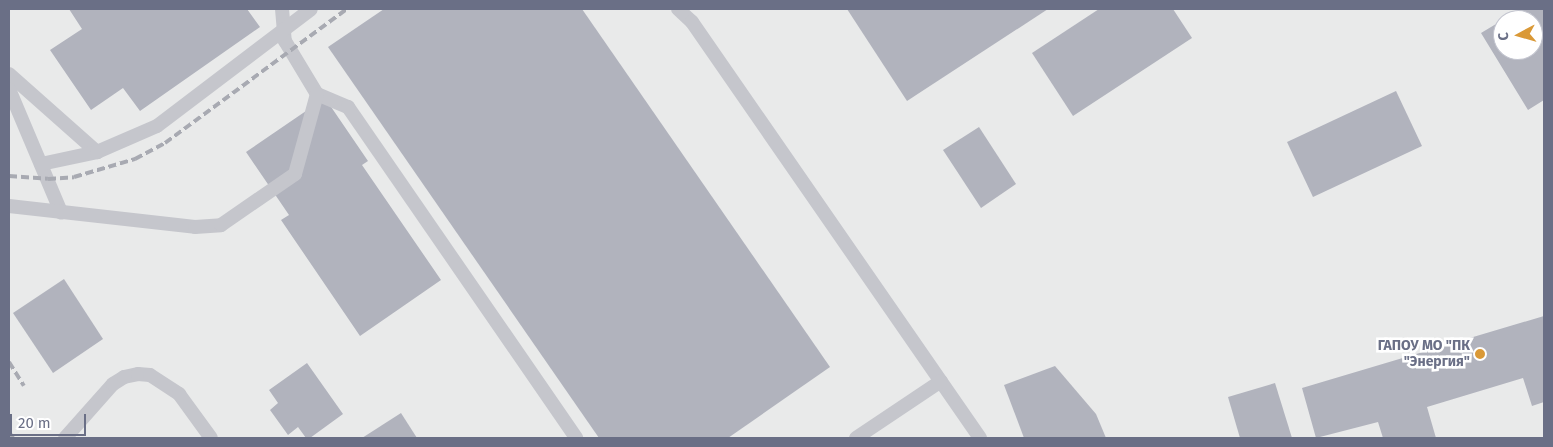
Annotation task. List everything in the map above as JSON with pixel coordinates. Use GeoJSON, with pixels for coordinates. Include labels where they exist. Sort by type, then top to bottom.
{"type":"FeatureCollection","features":[{"type":"Feature","properties":{"kind":"lane"},"geometry":{"type":"LineString","coordinates":[[282,9],[282,30],[289,50],[317,94],[348,107],[576,438]]}},
{"type":"Feature","properties":{"kind":"lane"},"geometry":{"type":"LineString","coordinates":[[41,164],[98,152],[157,126],[311,9]]}},
{"type":"Feature","properties":{"kind":"lane"},"geometry":{"type":"LineString","coordinates":[[678,9],[692,22],[980,438]]}},
{"type":"Feature","properties":{"kind":"lane"},"geometry":{"type":"LineString","coordinates":[[9,74],[98,152]]}},
{"type":"Feature","properties":{"kind":"lane"},"geometry":{"type":"LineString","coordinates":[[9,89],[62,212]]}},
{"type":"Feature","properties":{"kind":"lane"},"geometry":{"type":"LineString","coordinates":[[9,206],[195,228],[221,225],[295,174],[317,94]]}},
{"type":"Feature","properties":{"kind":"lane"},"geometry":{"type":"LineString","coordinates":[[65,438],[113,384],[124,377],[138,374],[150,375],[178,394],[211,438]]}},
{"type":"Feature","properties":{"kind":"lane"},"geometry":{"type":"LineString","coordinates":[[856,438],[941,381]]}},
{"type":"Feature","properties":{"kind":"shaded area"},"geometry":{"type":"Polygon","coordinates":[[[9,9],[1544,9],[1544,438],[9,438],[9,9]]]}},
{"type":"Feature","properties":{"kind":"building"},"geometry":{"type":"Polygon","coordinates":[[[69,9],[247,9],[260,27],[140,111],[123,88],[91,110],[50,50],[82,29],[69,9]]]}},
{"type":"Feature","properties":{"kind":"building"},"geometry":{"type":"Polygon","coordinates":[[[384,9],[582,9],[830,367],[728,438],[599,438],[328,47],[384,9]]]}},
{"type":"Feature","properties":{"kind":"building"},"geometry":{"type":"Polygon","coordinates":[[[847,9],[1048,9],[907,101],[847,9]]]}},
{"type":"Feature","properties":{"kind":"building"},"geometry":{"type":"Polygon","coordinates":[[[1099,9],[1173,9],[1192,38],[1073,116],[1032,53],[1099,9]]]}},
{"type":"Feature","properties":{"kind":"building"},"geometry":{"type":"Polygon","coordinates":[[[1544,9],[1544,100],[1528,110],[1497,60],[1543,60],[1543,10],[1519,10],[1544,9]]]}},
{"type":"Feature","properties":{"kind":"building"},"geometry":{"type":"Polygon","coordinates":[[[1493,26],[1493,53],[1481,33],[1493,26]]]}},
{"type":"Feature","properties":{"kind":"building"},"geometry":{"type":"Polygon","coordinates":[[[1396,91],[1422,146],[1313,197],[1287,142],[1396,91]]]}},
{"type":"Feature","properties":{"kind":"building"},"geometry":{"type":"Polygon","coordinates":[[[325,98],[368,161],[362,165],[441,280],[360,336],[281,220],[289,215],[246,152],[325,98]]]}},
{"type":"Feature","properties":{"kind":"building"},"geometry":{"type":"Polygon","coordinates":[[[979,127],[1016,184],[981,208],[943,150],[979,127]]]}},
{"type":"Feature","properties":{"kind":"building"},"geometry":{"type":"Polygon","coordinates":[[[64,279],[103,339],[53,373],[13,313],[64,279]]]}},
{"type":"Feature","properties":{"kind":"building","name":"ГАПОУ МО \"ПК \"Энергия\""},"geometry":{"type":"Polygon","coordinates":[[[1544,316],[1544,402],[1532,406],[1523,378],[1427,407],[1436,438],[1383,438],[1378,422],[1316,438],[1302,388],[1544,316]]]}},
{"type":"Feature","properties":{"kind":"building"},"geometry":{"type":"Polygon","coordinates":[[[307,363],[343,414],[310,438],[306,438],[298,427],[288,435],[270,410],[278,403],[269,390],[307,363]]]}},
{"type":"Feature","properties":{"kind":"building"},"geometry":{"type":"Polygon","coordinates":[[[1055,366],[1096,414],[1106,438],[1024,438],[1004,385],[1055,366]]]}},
{"type":"Feature","properties":{"kind":"building"},"geometry":{"type":"Polygon","coordinates":[[[1275,383],[1292,438],[1240,438],[1228,397],[1275,383]]]}},
{"type":"Feature","properties":{"kind":"building"},"geometry":{"type":"Polygon","coordinates":[[[401,413],[417,438],[362,438],[401,413]]]}},
{"type":"Feature","properties":{"kind":"railway"},"geometry":{"type":"LineString","coordinates":[[9,176],[48,179],[74,177],[135,159],[165,143],[347,9]]}},
{"type":"Feature","properties":{"kind":"railway"},"geometry":{"type":"LineString","coordinates":[[9,362],[24,386]]}},
{"type":"Feature","properties":{"kind":"railway"},"geometry":{"type":"LineString","coordinates":[[9,432],[13,438]]}},
{"type":"Feature","properties":{"kind":"place","name":"ГАПОУ МО \"ПК \"Энергия\""},"geometry":{"type":"Point","coordinates":[1480,354]}}]}
